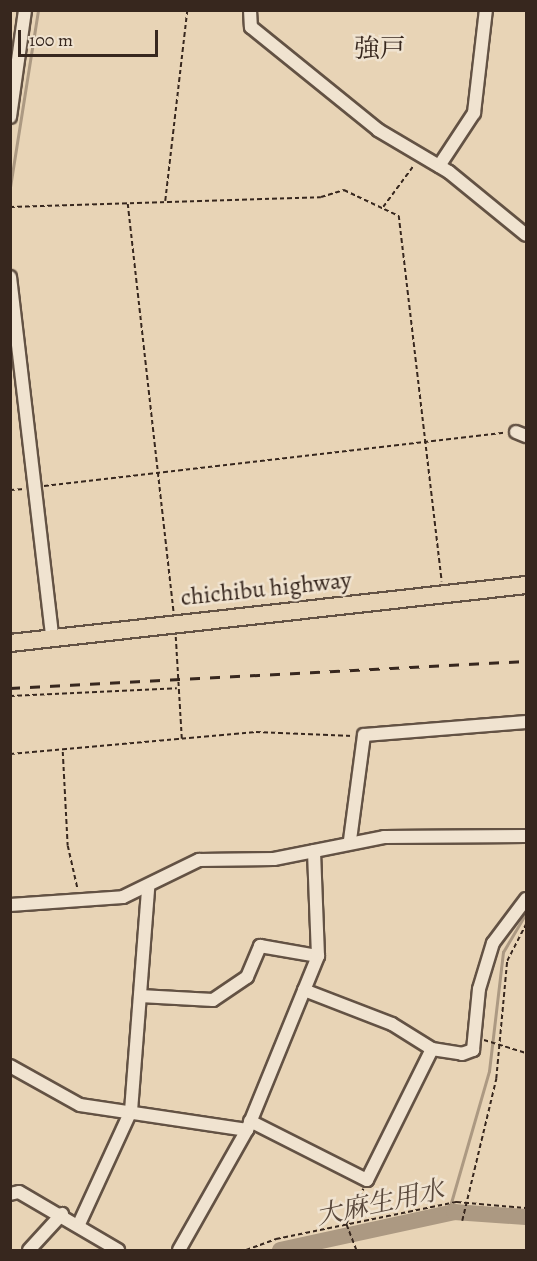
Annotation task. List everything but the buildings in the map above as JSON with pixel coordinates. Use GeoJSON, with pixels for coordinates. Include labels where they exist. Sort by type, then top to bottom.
{"type":"FeatureCollection","features":[{"type":"Feature","properties":{"kind":"highway","name":"chichibu highway"},"geometry":{"type":"LineString","coordinates":[[10,642],[526,585]]}},
{"type":"Feature","properties":{"kind":"street"},"geometry":{"type":"LineString","coordinates":[[10,117],[25,10]]}},
{"type":"Feature","properties":{"kind":"street"},"geometry":{"type":"LineString","coordinates":[[250,10],[251,27],[378,130],[439,166],[526,235]]}},
{"type":"Feature","properties":{"kind":"street"},"geometry":{"type":"LineString","coordinates":[[439,166],[474,112],[486,10]]}},
{"type":"Feature","properties":{"kind":"street"},"geometry":{"type":"LineString","coordinates":[[10,277],[52,637]]}},
{"type":"Feature","properties":{"kind":"street"},"geometry":{"type":"LineString","coordinates":[[350,840],[364,735],[526,722]]}},
{"type":"Feature","properties":{"kind":"street"},"geometry":{"type":"LineString","coordinates":[[10,905],[81,902],[148,889],[199,860],[274,859],[350,840],[526,836]]}},
{"type":"Feature","properties":{"kind":"street"},"geometry":{"type":"LineString","coordinates":[[179,1251],[248,1126],[318,956],[314,850]]}},
{"type":"Feature","properties":{"kind":"street"},"geometry":{"type":"LineString","coordinates":[[79,1224],[130,1111],[148,889]]}},
{"type":"Feature","properties":{"kind":"street"},"geometry":{"type":"LineString","coordinates":[[304,990],[392,1024],[432,1049],[468,1054],[477,1038],[477,1001],[493,943],[526,899]]}},
{"type":"Feature","properties":{"kind":"street"},"geometry":{"type":"LineString","coordinates":[[140,996],[213,1000],[247,977],[260,946],[318,956]]}},
{"type":"Feature","properties":{"kind":"street"},"geometry":{"type":"LineString","coordinates":[[10,1066],[80,1105],[248,1126],[367,1180],[432,1049]]}},
{"type":"Feature","properties":{"kind":"street"},"geometry":{"type":"LineString","coordinates":[[10,1194],[19,1191],[79,1224],[118,1251]]}},
{"type":"Feature","properties":{"kind":"street"},"geometry":{"type":"LineString","coordinates":[[29,1251],[62,1215]]}},
{"type":"Feature","properties":{"kind":"path"},"geometry":{"type":"LineString","coordinates":[[165,202],[187,10]]}},
{"type":"Feature","properties":{"kind":"path"},"geometry":{"type":"LineString","coordinates":[[383,208],[420,156]]}},
{"type":"Feature","properties":{"kind":"path"},"geometry":{"type":"LineString","coordinates":[[10,207],[321,197],[344,190],[383,208],[403,225],[444,594]]}},
{"type":"Feature","properties":{"kind":"path"},"geometry":{"type":"LineString","coordinates":[[128,203],[175,624],[182,739]]}},
{"type":"Feature","properties":{"kind":"path"},"geometry":{"type":"LineString","coordinates":[[10,490],[426,442],[521,434]]}},
{"type":"Feature","properties":{"kind":"path"},"geometry":{"type":"LineString","coordinates":[[10,696],[178,688]]}},
{"type":"Feature","properties":{"kind":"path"},"geometry":{"type":"LineString","coordinates":[[10,754],[63,752],[256,732],[364,735]]}},
{"type":"Feature","properties":{"kind":"path"},"geometry":{"type":"LineString","coordinates":[[63,752],[69,846],[81,902]]}},
{"type":"Feature","properties":{"kind":"path"},"geometry":{"type":"LineString","coordinates":[[462,1221],[501,1043],[507,961],[526,924]]}},
{"type":"Feature","properties":{"kind":"path"},"geometry":{"type":"LineString","coordinates":[[477,1038],[501,1043],[526,1053]]}},
{"type":"Feature","properties":{"kind":"path"},"geometry":{"type":"LineString","coordinates":[[356,1251],[346,1224],[367,1180]]}},
{"type":"Feature","properties":{"kind":"path"},"geometry":{"type":"LineString","coordinates":[[246,1251],[346,1224],[465,1202],[526,1208]]}},
{"type":"Feature","properties":{"kind":"waterway"},"geometry":{"type":"LineString","coordinates":[[10,187],[38,10]]}},
{"type":"Feature","properties":{"kind":"waterway"},"geometry":{"type":"LineString","coordinates":[[448,1213],[489,1071],[503,952],[526,913]]}},
{"type":"Feature","properties":{"kind":"waterway","name":"大麻生用水"},"geometry":{"type":"LineString","coordinates":[[280,1250],[454,1212],[526,1217]]}},
{"type":"Feature","properties":{"kind":"railway"},"geometry":{"type":"LineString","coordinates":[[10,688],[526,661]]}},
{"type":"Feature","properties":{"kind":"district","name":"強戸"},"geometry":{"type":"Point","coordinates":[380,49]}}]}
